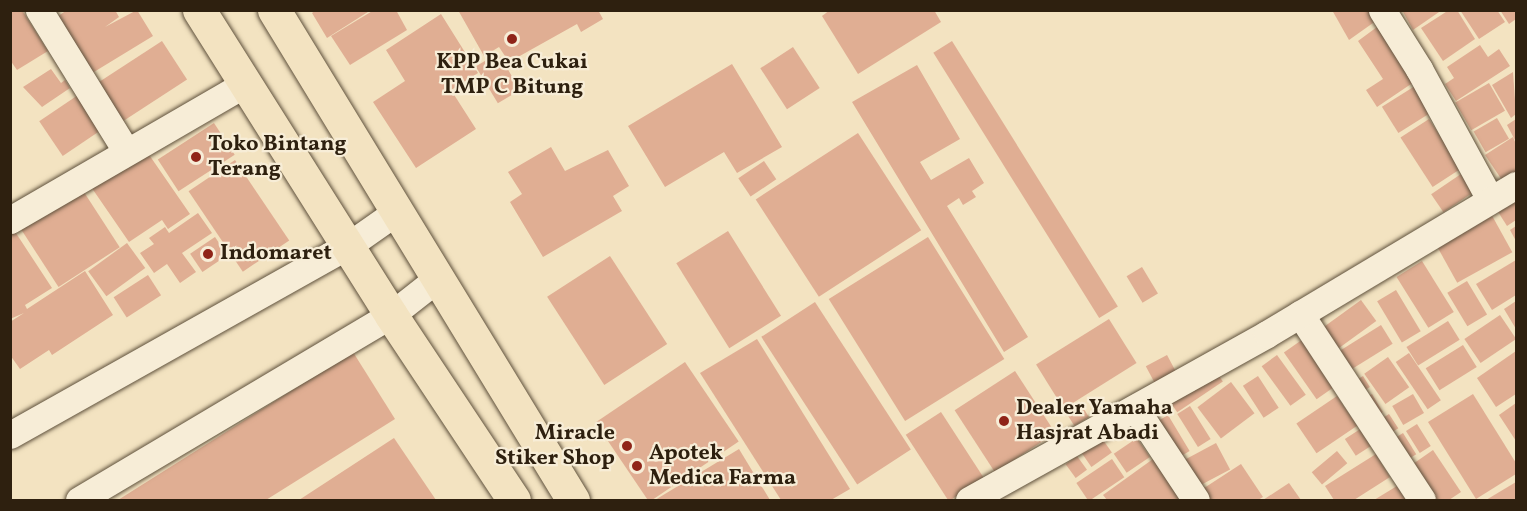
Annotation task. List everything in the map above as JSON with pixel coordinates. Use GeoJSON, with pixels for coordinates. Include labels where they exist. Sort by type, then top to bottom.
{"type":"FeatureCollection","features":[{"type":"Feature","properties":{"kind":"highway"},"geometry":{"type":"LineString","coordinates":[[200,10],[391,315],[514,501]]}},
{"type":"Feature","properties":{"kind":"highway"},"geometry":{"type":"LineString","coordinates":[[274,10],[573,501]]}},
{"type":"Feature","properties":{"kind":"street"},"geometry":{"type":"LineString","coordinates":[[39,10],[126,151]]}},
{"type":"Feature","properties":{"kind":"street"},"geometry":{"type":"LineString","coordinates":[[1382,10],[1419,69],[1490,199]]}},
{"type":"Feature","properties":{"kind":"street"},"geometry":{"type":"LineString","coordinates":[[10,220],[246,83]]}},
{"type":"Feature","properties":{"kind":"street"},"geometry":{"type":"LineString","coordinates":[[969,501],[1300,314],[1516,185]]}},
{"type":"Feature","properties":{"kind":"street"},"geometry":{"type":"LineString","coordinates":[[10,435],[349,245],[396,212]]}},
{"type":"Feature","properties":{"kind":"street"},"geometry":{"type":"LineString","coordinates":[[79,501],[391,315],[438,278]]}},
{"type":"Feature","properties":{"kind":"street"},"geometry":{"type":"LineString","coordinates":[[1300,314],[1422,501]]}},
{"type":"Feature","properties":{"kind":"street"},"geometry":{"type":"LineString","coordinates":[[1135,408],[1196,501]]}},
{"type":"Feature","properties":{"kind":"building"},"geometry":{"type":"Polygon","coordinates":[[[10,10],[22,10],[48,51],[17,70],[10,60],[10,10]]]}},
{"type":"Feature","properties":{"kind":"building"},"geometry":{"type":"Polygon","coordinates":[[[67,10],[115,10],[119,17],[105,27],[137,10],[153,36],[89,75],[54,19],[67,10]]]}},
{"type":"Feature","properties":{"kind":"building"},"geometry":{"type":"Polygon","coordinates":[[[316,10],[371,10],[327,38],[312,13],[316,10]]]}},
{"type":"Feature","properties":{"kind":"building"},"geometry":{"type":"Polygon","coordinates":[[[374,10],[396,10],[407,30],[350,65],[331,36],[374,10]]]}},
{"type":"Feature","properties":{"kind":"building","name":"KPP Bea Cukai TMP C Bitung"},"geometry":{"type":"Polygon","coordinates":[[[458,10],[598,10],[603,19],[581,32],[577,24],[509,62],[499,47],[484,56],[458,10]]]}},
{"type":"Feature","properties":{"kind":"building"},"geometry":{"type":"Polygon","coordinates":[[[830,10],[934,10],[941,22],[858,74],[822,16],[830,10]]]}},
{"type":"Feature","properties":{"kind":"building"},"geometry":{"type":"Polygon","coordinates":[[[1332,10],[1375,10],[1380,18],[1349,40],[1332,10]]]}},
{"type":"Feature","properties":{"kind":"building"},"geometry":{"type":"Polygon","coordinates":[[[1402,10],[1442,10],[1413,30],[1402,10]]]}},
{"type":"Feature","properties":{"kind":"building"},"geometry":{"type":"Polygon","coordinates":[[[1449,10],[1457,10],[1475,39],[1443,61],[1421,28],[1449,10]]]}},
{"type":"Feature","properties":{"kind":"building"},"geometry":{"type":"Polygon","coordinates":[[[1460,10],[1497,10],[1505,22],[1479,39],[1460,10]]]}},
{"type":"Feature","properties":{"kind":"building"},"geometry":{"type":"Polygon","coordinates":[[[1500,10],[1516,10],[1516,19],[1509,24],[1500,10]]]}},
{"type":"Feature","properties":{"kind":"building"},"geometry":{"type":"Polygon","coordinates":[[[441,14],[478,73],[451,90],[476,129],[416,168],[373,102],[405,81],[386,50],[441,14]]]}},
{"type":"Feature","properties":{"kind":"building"},"geometry":{"type":"Polygon","coordinates":[[[1377,27],[1414,82],[1377,107],[1366,90],[1383,79],[1358,41],[1377,27]]]}},
{"type":"Feature","properties":{"kind":"building"},"geometry":{"type":"Polygon","coordinates":[[[162,41],[187,80],[123,121],[98,82],[162,41]]]}},
{"type":"Feature","properties":{"kind":"building"},"geometry":{"type":"Polygon","coordinates":[[[952,41],[1118,306],[1099,318],[933,53],[952,41]]]}},
{"type":"Feature","properties":{"kind":"building"},"geometry":{"type":"Polygon","coordinates":[[[1480,45],[1488,57],[1499,49],[1510,66],[1456,101],[1445,84],[1454,78],[1447,67],[1480,45]]]}},
{"type":"Feature","properties":{"kind":"building"},"geometry":{"type":"Polygon","coordinates":[[[793,47],[820,88],[787,109],[760,68],[793,47]]]}},
{"type":"Feature","properties":{"kind":"building"},"geometry":{"type":"Polygon","coordinates":[[[498,53],[520,90],[498,103],[476,66],[498,53]]]}},
{"type":"Feature","properties":{"kind":"building"},"geometry":{"type":"Polygon","coordinates":[[[732,64],[782,147],[737,173],[724,152],[665,187],[628,126],[732,64]]]}},
{"type":"Feature","properties":{"kind":"building"},"geometry":{"type":"Polygon","coordinates":[[[917,65],[960,139],[920,162],[931,180],[969,158],[984,183],[972,191],[976,197],[963,205],[959,198],[947,206],[1028,337],[1004,352],[852,102],[917,65]]]}},
{"type":"Feature","properties":{"kind":"building"},"geometry":{"type":"Polygon","coordinates":[[[51,69],[61,83],[65,80],[70,88],[42,107],[23,87],[51,69]]]}},
{"type":"Feature","properties":{"kind":"building"},"geometry":{"type":"Polygon","coordinates":[[[1513,72],[1516,114],[1511,118],[1492,85],[1513,72]]]}},
{"type":"Feature","properties":{"kind":"building"},"geometry":{"type":"Polygon","coordinates":[[[1489,83],[1505,111],[1471,130],[1455,102],[1489,83]]]}},
{"type":"Feature","properties":{"kind":"building"},"geometry":{"type":"Polygon","coordinates":[[[1415,86],[1431,112],[1398,133],[1382,107],[1415,86]]]}},
{"type":"Feature","properties":{"kind":"building"},"geometry":{"type":"Polygon","coordinates":[[[84,91],[107,126],[63,156],[39,121],[84,91]]]}},
{"type":"Feature","properties":{"kind":"building"},"geometry":{"type":"Polygon","coordinates":[[[1497,118],[1509,139],[1486,152],[1474,132],[1497,118]]]}},
{"type":"Feature","properties":{"kind":"building"},"geometry":{"type":"Polygon","coordinates":[[[1429,119],[1461,168],[1433,187],[1400,138],[1429,119]]]}},
{"type":"Feature","properties":{"kind":"building"},"geometry":{"type":"Polygon","coordinates":[[[1516,119],[1516,142],[1507,125],[1516,119]]]}},
{"type":"Feature","properties":{"kind":"building","name":"Toko Bintang Terang"},"geometry":{"type":"Polygon","coordinates":[[[214,123],[235,155],[179,191],[158,159],[214,123]]]}},
{"type":"Feature","properties":{"kind":"building"},"geometry":{"type":"Polygon","coordinates":[[[858,133],[921,230],[819,297],[756,199],[858,133]]]}},
{"type":"Feature","properties":{"kind":"building"},"geometry":{"type":"Polygon","coordinates":[[[1513,137],[1516,144],[1516,172],[1502,180],[1485,155],[1513,137]]]}},
{"type":"Feature","properties":{"kind":"building"},"geometry":{"type":"Polygon","coordinates":[[[143,146],[190,214],[168,229],[162,220],[129,242],[87,181],[143,146]]]}},
{"type":"Feature","properties":{"kind":"building"},"geometry":{"type":"Polygon","coordinates":[[[551,147],[565,171],[608,150],[629,186],[613,196],[622,211],[543,257],[510,202],[522,194],[508,172],[551,147]]]}},
{"type":"Feature","properties":{"kind":"building"},"geometry":{"type":"Polygon","coordinates":[[[235,160],[289,240],[243,272],[189,191],[235,160]]]}},
{"type":"Feature","properties":{"kind":"building"},"geometry":{"type":"Polygon","coordinates":[[[764,161],[776,179],[751,197],[738,178],[764,161]]]}},
{"type":"Feature","properties":{"kind":"building"},"geometry":{"type":"Polygon","coordinates":[[[1461,174],[1473,192],[1443,212],[1431,194],[1461,174]]]}},
{"type":"Feature","properties":{"kind":"building"},"geometry":{"type":"Polygon","coordinates":[[[80,186],[120,247],[59,287],[19,226],[80,186]]]}},
{"type":"Feature","properties":{"kind":"building"},"geometry":{"type":"Polygon","coordinates":[[[1516,194],[1516,220],[1507,226],[1495,207],[1516,194]]]}},
{"type":"Feature","properties":{"kind":"building"},"geometry":{"type":"Polygon","coordinates":[[[1490,212],[1512,252],[1457,283],[1435,243],[1490,212]]]}},
{"type":"Feature","properties":{"kind":"building"},"geometry":{"type":"Polygon","coordinates":[[[198,213],[212,233],[182,253],[196,272],[180,283],[167,264],[154,273],[140,253],[154,244],[149,238],[165,227],[169,233],[198,213]]]}},
{"type":"Feature","properties":{"kind":"building"},"geometry":{"type":"Polygon","coordinates":[[[10,224],[52,288],[25,305],[27,309],[85,271],[113,315],[52,355],[49,350],[20,369],[10,355],[10,322],[24,313],[10,319],[10,224]]]}},
{"type":"Feature","properties":{"kind":"building"},"geometry":{"type":"Polygon","coordinates":[[[1516,226],[1516,241],[1510,230],[1516,226]]]}},
{"type":"Feature","properties":{"kind":"building"},"geometry":{"type":"Polygon","coordinates":[[[728,231],[781,316],[729,348],[676,263],[728,231]]]}},
{"type":"Feature","properties":{"kind":"building","name":"Indomaret"},"geometry":{"type":"Polygon","coordinates":[[[215,237],[227,255],[202,272],[190,254],[215,237]]]}},
{"type":"Feature","properties":{"kind":"building"},"geometry":{"type":"Polygon","coordinates":[[[928,237],[1004,359],[905,421],[829,299],[928,237]]]}},
{"type":"Feature","properties":{"kind":"building"},"geometry":{"type":"Polygon","coordinates":[[[127,243],[145,268],[106,296],[88,271],[127,243]]]}},
{"type":"Feature","properties":{"kind":"building"},"geometry":{"type":"Polygon","coordinates":[[[610,256],[667,344],[604,385],[547,297],[610,256]]]}},
{"type":"Feature","properties":{"kind":"building"},"geometry":{"type":"Polygon","coordinates":[[[1516,260],[1516,295],[1492,310],[1476,284],[1516,260]]]}},
{"type":"Feature","properties":{"kind":"building"},"geometry":{"type":"Polygon","coordinates":[[[1422,261],[1454,312],[1428,328],[1397,277],[1422,261]]]}},
{"type":"Feature","properties":{"kind":"building"},"geometry":{"type":"Polygon","coordinates":[[[1142,267],[1158,294],[1143,303],[1127,276],[1142,267]]]}},
{"type":"Feature","properties":{"kind":"building"},"geometry":{"type":"Polygon","coordinates":[[[148,275],[161,295],[127,317],[114,297],[148,275]]]}},
{"type":"Feature","properties":{"kind":"building"},"geometry":{"type":"Polygon","coordinates":[[[1467,281],[1487,314],[1467,326],[1447,293],[1467,281]]]}},
{"type":"Feature","properties":{"kind":"building"},"geometry":{"type":"Polygon","coordinates":[[[1396,290],[1421,331],[1402,342],[1377,301],[1396,290]]]}},
{"type":"Feature","properties":{"kind":"building"},"geometry":{"type":"Polygon","coordinates":[[[1361,300],[1376,321],[1332,353],[1317,332],[1361,300]]]}},
{"type":"Feature","properties":{"kind":"building"},"geometry":{"type":"Polygon","coordinates":[[[1516,301],[1516,329],[1504,309],[1516,301]]]}},
{"type":"Feature","properties":{"kind":"building"},"geometry":{"type":"Polygon","coordinates":[[[815,302],[911,450],[857,484],[761,337],[815,302]]]}},
{"type":"Feature","properties":{"kind":"building"},"geometry":{"type":"Polygon","coordinates":[[[1500,315],[1516,339],[1481,363],[1464,339],[1500,315]]]}},
{"type":"Feature","properties":{"kind":"building"},"geometry":{"type":"Polygon","coordinates":[[[1109,319],[1137,363],[1064,409],[1036,365],[1109,319]]]}},
{"type":"Feature","properties":{"kind":"building"},"geometry":{"type":"Polygon","coordinates":[[[1448,321],[1460,340],[1418,366],[1406,347],[1448,321]]]}},
{"type":"Feature","properties":{"kind":"building"},"geometry":{"type":"Polygon","coordinates":[[[1381,325],[1393,344],[1345,373],[1334,355],[1381,325]]]}},
{"type":"Feature","properties":{"kind":"building"},"geometry":{"type":"Polygon","coordinates":[[[1306,337],[1339,384],[1317,399],[1284,352],[1306,337]]]}},
{"type":"Feature","properties":{"kind":"building"},"geometry":{"type":"Polygon","coordinates":[[[757,339],[850,489],[831,500],[781,500],[700,373],[757,339]]]}},
{"type":"Feature","properties":{"kind":"building"},"geometry":{"type":"Polygon","coordinates":[[[1463,345],[1477,367],[1439,390],[1426,368],[1463,345]]]}},
{"type":"Feature","properties":{"kind":"building"},"geometry":{"type":"Polygon","coordinates":[[[1516,351],[1516,394],[1496,407],[1477,378],[1516,351]]]}},
{"type":"Feature","properties":{"kind":"building"},"geometry":{"type":"Polygon","coordinates":[[[353,352],[395,419],[266,500],[118,500],[353,352]]]}},
{"type":"Feature","properties":{"kind":"building"},"geometry":{"type":"Polygon","coordinates":[[[1409,353],[1441,400],[1428,409],[1396,362],[1409,353]]]}},
{"type":"Feature","properties":{"kind":"building"},"geometry":{"type":"Polygon","coordinates":[[[1167,355],[1177,374],[1156,385],[1146,366],[1167,355]]]}},
{"type":"Feature","properties":{"kind":"building"},"geometry":{"type":"Polygon","coordinates":[[[1277,355],[1306,395],[1290,406],[1262,366],[1277,355]]]}},
{"type":"Feature","properties":{"kind":"building"},"geometry":{"type":"Polygon","coordinates":[[[1388,357],[1409,387],[1385,404],[1364,374],[1388,357]]]}},
{"type":"Feature","properties":{"kind":"building"},"geometry":{"type":"Polygon","coordinates":[[[685,362],[739,442],[652,500],[648,500],[595,422],[685,362]]]}},
{"type":"Feature","properties":{"kind":"building"},"geometry":{"type":"Polygon","coordinates":[[[1215,370],[1223,382],[1177,412],[1169,401],[1215,370]]]}},
{"type":"Feature","properties":{"kind":"building","name":"Dealer Yamaha Hasjrat Abadi"},"geometry":{"type":"Polygon","coordinates":[[[1015,371],[1055,433],[995,472],[955,410],[1015,371]]]}},
{"type":"Feature","properties":{"kind":"building"},"geometry":{"type":"Polygon","coordinates":[[[1258,376],[1279,408],[1264,418],[1243,386],[1258,376]]]}},
{"type":"Feature","properties":{"kind":"building"},"geometry":{"type":"Polygon","coordinates":[[[1363,376],[1370,387],[1356,396],[1349,384],[1363,376]]]}},
{"type":"Feature","properties":{"kind":"building"},"geometry":{"type":"Polygon","coordinates":[[[1231,382],[1254,413],[1221,438],[1197,407],[1231,382]]]}},
{"type":"Feature","properties":{"kind":"building"},"geometry":{"type":"Polygon","coordinates":[[[1372,394],[1383,412],[1370,420],[1359,402],[1372,394]]]}},
{"type":"Feature","properties":{"kind":"building"},"geometry":{"type":"Polygon","coordinates":[[[1413,394],[1424,413],[1403,425],[1392,406],[1413,394]]]}},
{"type":"Feature","properties":{"kind":"building"},"geometry":{"type":"Polygon","coordinates":[[[1473,394],[1516,463],[1516,474],[1476,499],[1428,422],[1473,394]]]}},
{"type":"Feature","properties":{"kind":"building"},"geometry":{"type":"Polygon","coordinates":[[[1337,396],[1357,426],[1317,453],[1296,423],[1337,396]]]}},
{"type":"Feature","properties":{"kind":"building"},"geometry":{"type":"Polygon","coordinates":[[[1516,403],[1516,441],[1499,415],[1516,403]]]}},
{"type":"Feature","properties":{"kind":"building"},"geometry":{"type":"Polygon","coordinates":[[[1082,406],[1089,417],[1074,426],[1068,415],[1082,406]]]}},
{"type":"Feature","properties":{"kind":"building"},"geometry":{"type":"Polygon","coordinates":[[[1190,406],[1211,439],[1198,447],[1177,414],[1190,406]]]}},
{"type":"Feature","properties":{"kind":"building"},"geometry":{"type":"Polygon","coordinates":[[[941,412],[984,478],[948,500],[906,435],[941,412]]]}},
{"type":"Feature","properties":{"kind":"building"},"geometry":{"type":"Polygon","coordinates":[[[1389,414],[1398,428],[1383,438],[1374,424],[1389,414]]]}},
{"type":"Feature","properties":{"kind":"building"},"geometry":{"type":"Polygon","coordinates":[[[1168,415],[1190,451],[1175,460],[1153,424],[1168,415]]]}},
{"type":"Feature","properties":{"kind":"building"},"geometry":{"type":"Polygon","coordinates":[[[1417,424],[1431,446],[1420,453],[1406,431],[1417,424]]]}},
{"type":"Feature","properties":{"kind":"building"},"geometry":{"type":"Polygon","coordinates":[[[1365,426],[1376,443],[1356,456],[1345,439],[1365,426]]]}},
{"type":"Feature","properties":{"kind":"building"},"geometry":{"type":"Polygon","coordinates":[[[1403,433],[1416,454],[1404,462],[1390,441],[1403,433]]]}},
{"type":"Feature","properties":{"kind":"building"},"geometry":{"type":"Polygon","coordinates":[[[1101,437],[1112,453],[1091,467],[1081,451],[1101,437]]]}},
{"type":"Feature","properties":{"kind":"building"},"geometry":{"type":"Polygon","coordinates":[[[394,438],[436,500],[299,500],[394,438]]]}},
{"type":"Feature","properties":{"kind":"building"},"geometry":{"type":"Polygon","coordinates":[[[1137,438],[1150,457],[1127,473],[1114,454],[1137,438]]]}},
{"type":"Feature","properties":{"kind":"building"},"geometry":{"type":"Polygon","coordinates":[[[1216,443],[1230,469],[1190,491],[1176,464],[1216,443]]]}},
{"type":"Feature","properties":{"kind":"building"},"geometry":{"type":"Polygon","coordinates":[[[739,449],[770,500],[655,500],[739,449]]]}},
{"type":"Feature","properties":{"kind":"building"},"geometry":{"type":"Polygon","coordinates":[[[1433,450],[1461,492],[1449,500],[1434,500],[1410,466],[1433,450]]]}},
{"type":"Feature","properties":{"kind":"building"},"geometry":{"type":"Polygon","coordinates":[[[1337,451],[1347,463],[1322,484],[1312,472],[1337,451]]]}},
{"type":"Feature","properties":{"kind":"building"},"geometry":{"type":"Polygon","coordinates":[[[1376,454],[1390,477],[1354,500],[1334,500],[1325,486],[1376,454]]]}},
{"type":"Feature","properties":{"kind":"building"},"geometry":{"type":"Polygon","coordinates":[[[1077,456],[1087,470],[1076,478],[1066,464],[1077,456]]]}},
{"type":"Feature","properties":{"kind":"building"},"geometry":{"type":"Polygon","coordinates":[[[1112,459],[1124,477],[1091,500],[1088,500],[1076,483],[1112,459]]]}},
{"type":"Feature","properties":{"kind":"building"},"geometry":{"type":"Polygon","coordinates":[[[1153,459],[1181,500],[1107,500],[1103,495],[1153,459]]]}},
{"type":"Feature","properties":{"kind":"building"},"geometry":{"type":"Polygon","coordinates":[[[1241,464],[1263,497],[1258,500],[1204,500],[1198,492],[1241,464]]]}},
{"type":"Feature","properties":{"kind":"building"},"geometry":{"type":"Polygon","coordinates":[[[1516,482],[1516,500],[1486,500],[1516,482]]]}},
{"type":"Feature","properties":{"kind":"building"},"geometry":{"type":"Polygon","coordinates":[[[1289,483],[1301,500],[1263,500],[1289,483]]]}},
{"type":"Feature","properties":{"kind":"building"},"geometry":{"type":"Polygon","coordinates":[[[1397,486],[1406,500],[1374,500],[1397,486]]]}},
{"type":"Feature","properties":{"kind":"place","name":"KPP Bea Cukai TMP C Bitung"},"geometry":{"type":"Point","coordinates":[512,39]}},
{"type":"Feature","properties":{"kind":"place","name":"Toko Bintang Terang"},"geometry":{"type":"Point","coordinates":[196,157]}},
{"type":"Feature","properties":{"kind":"place","name":"Indomaret"},"geometry":{"type":"Point","coordinates":[208,254]}},
{"type":"Feature","properties":{"kind":"place","name":"Dealer Yamaha Hasjrat Abadi"},"geometry":{"type":"Point","coordinates":[1004,421]}},
{"type":"Feature","properties":{"kind":"place","name":"Miracle Stiker Shop"},"geometry":{"type":"Point","coordinates":[627,446]}},
{"type":"Feature","properties":{"kind":"place","name":"Apotek Medica Farma"},"geometry":{"type":"Point","coordinates":[637,466]}}]}
